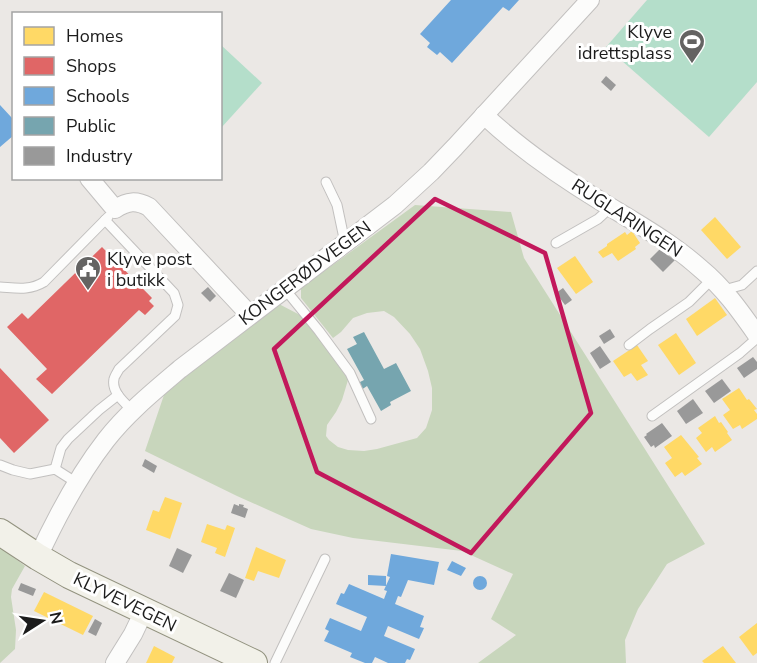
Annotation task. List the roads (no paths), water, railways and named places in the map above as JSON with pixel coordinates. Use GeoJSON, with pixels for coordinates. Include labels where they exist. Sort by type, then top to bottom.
{"type":"FeatureCollection","features":[{"type":"Feature","properties":{"kind":"main road","name":"KLYVEVEGEN"},"geometry":{"type":"LineString","coordinates":[[0,532],[69,575],[254,663]]}},
{"type":"Feature","properties":{"kind":"street","name":"KONGERØDVEGEN"},"geometry":{"type":"LineString","coordinates":[[38,557],[68,496],[106,439],[133,411],[166,381],[284,288],[395,205],[431,172],[590,0]]}},
{"type":"Feature","properties":{"kind":"street","name":"RUGLARINGEN"},"geometry":{"type":"LineString","coordinates":[[484,115],[538,159],[683,253],[718,285],[757,337]]}},
{"type":"Feature","properties":{"kind":"street"},"geometry":{"type":"LineString","coordinates":[[90,180],[110,214],[121,205],[132,202],[140,202],[149,207],[250,315]]}},
{"type":"Feature","properties":{"kind":"street"},"geometry":{"type":"LineString","coordinates":[[115,663],[144,611]]}},
{"type":"Feature","properties":{"kind":"lane"},"geometry":{"type":"LineString","coordinates":[[326,182],[337,205],[345,243]]}},
{"type":"Feature","properties":{"kind":"lane"},"geometry":{"type":"LineString","coordinates":[[556,243],[598,219],[611,207]]}},
{"type":"Feature","properties":{"kind":"lane"},"geometry":{"type":"LineString","coordinates":[[0,287],[27,289],[44,282],[110,214],[174,293],[178,305],[176,315],[119,369],[114,378],[114,386],[118,395],[133,411]]}},
{"type":"Feature","properties":{"kind":"lane"},"geometry":{"type":"LineString","coordinates":[[629,345],[650,328],[718,285],[741,285],[757,271]]}},
{"type":"Feature","properties":{"kind":"lane"},"geometry":{"type":"LineString","coordinates":[[284,288],[350,373],[371,419]]}},
{"type":"Feature","properties":{"kind":"lane"},"geometry":{"type":"LineString","coordinates":[[652,416],[740,353],[757,337]]}},
{"type":"Feature","properties":{"kind":"lane"},"geometry":{"type":"LineString","coordinates":[[55,469],[61,448],[99,410],[118,395]]}},
{"type":"Feature","properties":{"kind":"lane"},"geometry":{"type":"LineString","coordinates":[[0,465],[30,474],[55,469],[77,483]]}},
{"type":"Feature","properties":{"kind":"lane"},"geometry":{"type":"LineString","coordinates":[[275,663],[325,559]]}},
{"type":"Feature","properties":{"kind":"place","name":"Klyve idrettsplass"},"geometry":{"type":"Point","coordinates":[692,65]}},
{"type":"Feature","properties":{"kind":"place","name":"Klyve post i butikk"},"geometry":{"type":"Point","coordinates":[88,292]}}]}
